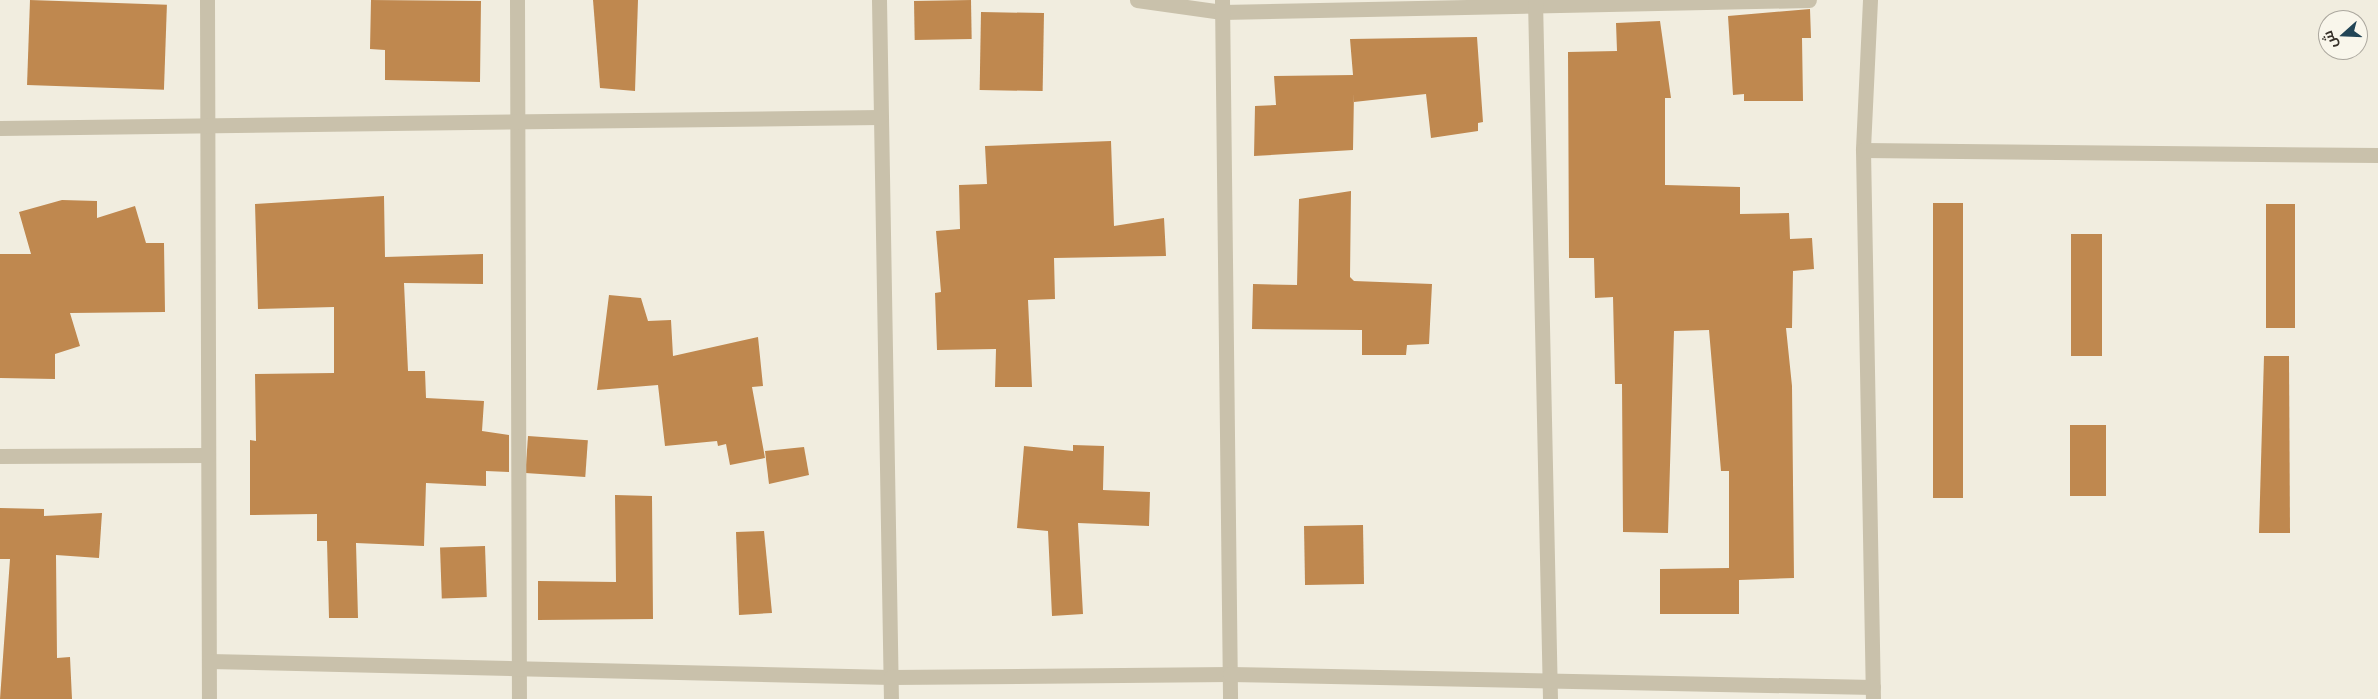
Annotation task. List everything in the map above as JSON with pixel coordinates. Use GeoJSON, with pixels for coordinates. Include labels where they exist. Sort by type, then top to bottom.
{"type":"FeatureCollection","features":[{"type":"Feature","properties":{"kind":"street"},"geometry":{"type":"LineString","coordinates":[[207,0],[209,699]]}},
{"type":"Feature","properties":{"kind":"street"},"geometry":{"type":"LineString","coordinates":[[517,0],[519,699]]}},
{"type":"Feature","properties":{"kind":"street"},"geometry":{"type":"LineString","coordinates":[[879,0],[891,699]]}},
{"type":"Feature","properties":{"kind":"street"},"geometry":{"type":"LineString","coordinates":[[1137,0],[1222,6],[1809,0]]}},
{"type":"Feature","properties":{"kind":"street"},"geometry":{"type":"LineString","coordinates":[[209,661],[519,666],[891,677],[1230,674],[1550,678],[1873,693],[1863,150],[1870,0]]}},
{"type":"Feature","properties":{"kind":"street"},"geometry":{"type":"LineString","coordinates":[[1536,2],[1550,699]]}},
{"type":"Feature","properties":{"kind":"street"},"geometry":{"type":"LineString","coordinates":[[1222,6],[1230,699]]}},
{"type":"Feature","properties":{"kind":"street"},"geometry":{"type":"LineString","coordinates":[[0,128],[208,128],[880,117]]}},
{"type":"Feature","properties":{"kind":"street"},"geometry":{"type":"LineString","coordinates":[[1863,150],[2378,155]]}},
{"type":"Feature","properties":{"kind":"street"},"geometry":{"type":"LineString","coordinates":[[0,456],[208,455]]}},
{"type":"Feature","properties":{"kind":"building"},"geometry":{"type":"Polygon","coordinates":[[[30,0],[167,5],[164,90],[27,85],[30,0]]]}},
{"type":"Feature","properties":{"kind":"building"},"geometry":{"type":"Polygon","coordinates":[[[371,0],[481,1],[480,82],[385,80],[385,50],[370,49],[371,0]]]}},
{"type":"Feature","properties":{"kind":"building"},"geometry":{"type":"Polygon","coordinates":[[[593,0],[638,0],[635,91],[600,88],[593,0]]]}},
{"type":"Feature","properties":{"kind":"building"},"geometry":{"type":"Polygon","coordinates":[[[971,0],[972,39],[915,40],[914,1],[971,0]]]}},
{"type":"Feature","properties":{"kind":"building"},"geometry":{"type":"Polygon","coordinates":[[[1810,9],[1811,38],[1802,38],[1803,101],[1744,101],[1744,94],[1733,95],[1728,16],[1810,9]]]}},
{"type":"Feature","properties":{"kind":"building"},"geometry":{"type":"Polygon","coordinates":[[[981,12],[1044,13],[1043,91],[980,90],[981,12]]]}},
{"type":"Feature","properties":{"kind":"building"},"geometry":{"type":"Polygon","coordinates":[[[1660,21],[1671,98],[1665,98],[1665,185],[1740,187],[1740,214],[1789,213],[1790,239],[1812,238],[1814,269],[1793,271],[1792,328],[1786,328],[1792,386],[1794,578],[1739,580],[1739,614],[1660,614],[1660,569],[1729,568],[1729,471],[1721,471],[1709,330],[1674,331],[1668,533],[1623,532],[1622,384],[1615,384],[1613,297],[1595,298],[1594,258],[1569,258],[1568,52],[1617,51],[1616,23],[1660,21]]]}},
{"type":"Feature","properties":{"kind":"building"},"geometry":{"type":"Polygon","coordinates":[[[1477,37],[1483,122],[1478,123],[1478,131],[1431,138],[1426,94],[1354,102],[1354,93],[1353,150],[1254,156],[1255,106],[1276,105],[1274,76],[1353,75],[1350,39],[1477,37]]]}},
{"type":"Feature","properties":{"kind":"building"},"geometry":{"type":"Polygon","coordinates":[[[1111,141],[1114,226],[1164,218],[1166,256],[1054,258],[1055,299],[1028,300],[1032,387],[995,387],[996,349],[937,350],[935,293],[941,292],[936,231],[960,229],[959,185],[987,184],[985,146],[1111,141]]]}},
{"type":"Feature","properties":{"kind":"building"},"geometry":{"type":"Polygon","coordinates":[[[1351,191],[1350,277],[1354,281],[1432,284],[1429,344],[1407,345],[1406,355],[1362,355],[1362,330],[1252,329],[1253,284],[1297,285],[1299,199],[1351,191]]]}},
{"type":"Feature","properties":{"kind":"building"},"geometry":{"type":"Polygon","coordinates":[[[384,196],[385,257],[483,254],[483,284],[404,283],[408,371],[425,371],[426,398],[484,401],[482,431],[509,435],[509,472],[486,471],[486,486],[426,483],[424,546],[356,543],[358,618],[329,618],[327,541],[317,541],[317,514],[250,515],[250,440],[256,441],[255,374],[334,373],[334,307],[258,309],[255,204],[384,196]]]}},
{"type":"Feature","properties":{"kind":"building"},"geometry":{"type":"Polygon","coordinates":[[[62,200],[97,201],[97,218],[135,206],[146,243],[164,243],[165,312],[70,313],[80,346],[55,354],[55,379],[0,378],[0,254],[31,254],[19,212],[62,200]]]}},
{"type":"Feature","properties":{"kind":"building"},"geometry":{"type":"Polygon","coordinates":[[[1933,203],[1963,203],[1963,498],[1933,498],[1933,203]]]}},
{"type":"Feature","properties":{"kind":"building"},"geometry":{"type":"Polygon","coordinates":[[[2266,204],[2295,204],[2295,328],[2266,328],[2266,204]]]}},
{"type":"Feature","properties":{"kind":"building"},"geometry":{"type":"Polygon","coordinates":[[[2071,234],[2102,234],[2102,356],[2071,356],[2071,234]]]}},
{"type":"Feature","properties":{"kind":"building"},"geometry":{"type":"Polygon","coordinates":[[[609,295],[641,298],[648,321],[671,320],[673,356],[758,337],[763,386],[752,387],[765,458],[730,465],[726,444],[718,446],[717,441],[665,446],[658,385],[597,390],[609,295]]]}},
{"type":"Feature","properties":{"kind":"building"},"geometry":{"type":"Polygon","coordinates":[[[2264,356],[2289,356],[2290,533],[2259,533],[2264,356]]]}},
{"type":"Feature","properties":{"kind":"building"},"geometry":{"type":"Polygon","coordinates":[[[2070,425],[2106,425],[2106,496],[2070,496],[2070,425]]]}},
{"type":"Feature","properties":{"kind":"building"},"geometry":{"type":"Polygon","coordinates":[[[528,436],[588,440],[585,477],[525,473],[528,436]]]}},
{"type":"Feature","properties":{"kind":"building"},"geometry":{"type":"Polygon","coordinates":[[[1073,445],[1104,446],[1103,490],[1150,492],[1149,526],[1078,523],[1083,614],[1052,616],[1048,531],[1017,528],[1024,446],[1073,451],[1073,445]]]}},
{"type":"Feature","properties":{"kind":"building"},"geometry":{"type":"Polygon","coordinates":[[[804,447],[809,475],[769,484],[765,451],[804,447]]]}},
{"type":"Feature","properties":{"kind":"building"},"geometry":{"type":"Polygon","coordinates":[[[615,495],[652,496],[653,619],[538,620],[538,581],[616,582],[615,495]]]}},
{"type":"Feature","properties":{"kind":"building"},"geometry":{"type":"Polygon","coordinates":[[[0,508],[44,509],[44,516],[102,513],[99,558],[56,555],[57,658],[70,657],[72,699],[0,699],[10,559],[0,559],[0,508]]]}},
{"type":"Feature","properties":{"kind":"building"},"geometry":{"type":"Polygon","coordinates":[[[1363,525],[1364,584],[1305,585],[1304,526],[1363,525]]]}},
{"type":"Feature","properties":{"kind":"building"},"geometry":{"type":"Polygon","coordinates":[[[764,531],[772,613],[739,615],[736,532],[764,531]]]}},
{"type":"Feature","properties":{"kind":"building"},"geometry":{"type":"Polygon","coordinates":[[[485,546],[487,597],[442,599],[440,548],[485,546]]]}}]}
